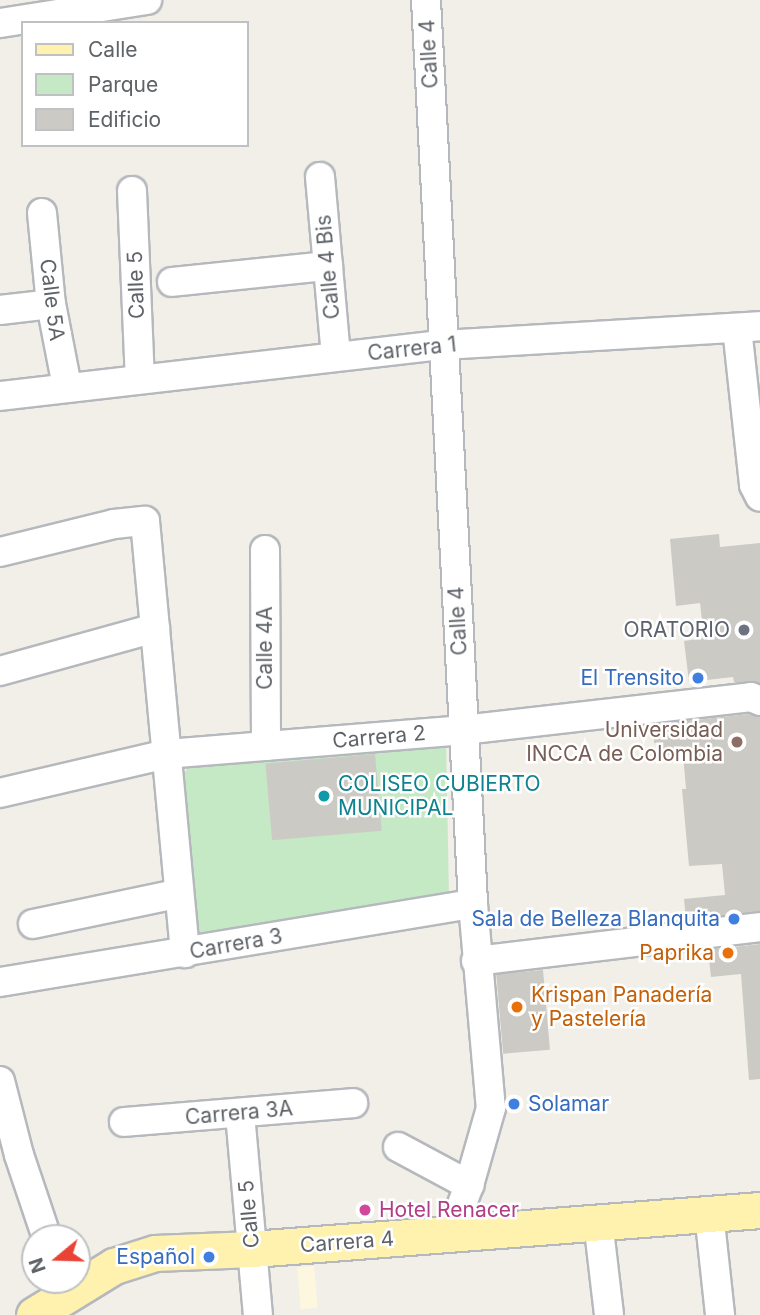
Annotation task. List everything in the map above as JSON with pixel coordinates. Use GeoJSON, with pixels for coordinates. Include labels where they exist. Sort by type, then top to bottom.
{"type":"FeatureCollection","features":[{"type":"Feature","properties":{"kind":"main road","name":"Carrera 4"},"geometry":{"type":"LineString","coordinates":[[91,1276],[155,1253],[252,1249],[760,1210]]}},
{"type":"Feature","properties":{"kind":"main road","name":"Carrera 4"},"geometry":{"type":"LineString","coordinates":[[34,1315],[57,1294]]}},
{"type":"Feature","properties":{"kind":"street"},"geometry":{"type":"LineString","coordinates":[[0,23],[147,0]]}},
{"type":"Feature","properties":{"kind":"street","name":"Calle 4"},"geometry":{"type":"LineString","coordinates":[[426,0],[476,961],[491,1108],[469,1185],[451,1234]]}},
{"type":"Feature","properties":{"kind":"street","name":"Calle 4 Bis"},"geometry":{"type":"LineString","coordinates":[[320,177],[336,356]]}},
{"type":"Feature","properties":{"kind":"street","name":"Calle 5"},"geometry":{"type":"LineString","coordinates":[[132,191],[140,379]]}},
{"type":"Feature","properties":{"kind":"street","name":"Calle 5A"},"geometry":{"type":"LineString","coordinates":[[42,213],[51,304],[66,386]]}},
{"type":"Feature","properties":{"kind":"street"},"geometry":{"type":"LineString","coordinates":[[172,282],[328,266]]}},
{"type":"Feature","properties":{"kind":"street"},"geometry":{"type":"LineString","coordinates":[[0,310],[51,304]]}},
{"type":"Feature","properties":{"kind":"street"},"geometry":{"type":"LineString","coordinates":[[748,327],[754,485],[760,497]]}},
{"type":"Feature","properties":{"kind":"street","name":"Carrera 1"},"geometry":{"type":"LineString","coordinates":[[0,396],[66,386],[71,390],[140,379],[444,345],[748,327]]}},
{"type":"Feature","properties":{"kind":"street"},"geometry":{"type":"LineString","coordinates":[[0,552],[114,524],[145,521],[177,894],[185,953]]}},
{"type":"Feature","properties":{"kind":"street","name":"Calle 4A"},"geometry":{"type":"LineString","coordinates":[[265,550],[266,746]]}},
{"type":"Feature","properties":{"kind":"street"},"geometry":{"type":"LineString","coordinates":[[0,671],[155,628]]}},
{"type":"Feature","properties":{"kind":"street","name":"Carrera 2"},"geometry":{"type":"LineString","coordinates":[[0,793],[166,754],[463,730],[751,697],[760,701]]}},
{"type":"Feature","properties":{"kind":"street"},"geometry":{"type":"LineString","coordinates":[[33,924],[177,894]]}},
{"type":"Feature","properties":{"kind":"street","name":"Carrera 3"},"geometry":{"type":"LineString","coordinates":[[0,982],[473,904]]}},
{"type":"Feature","properties":{"kind":"street"},"geometry":{"type":"LineString","coordinates":[[476,961],[760,927]]}},
{"type":"Feature","properties":{"kind":"street"},"geometry":{"type":"LineString","coordinates":[[0,1081],[10,1159],[40,1224]]}},
{"type":"Feature","properties":{"kind":"street","name":"Carrera 3A"},"geometry":{"type":"LineString","coordinates":[[124,1122],[353,1103]]}},
{"type":"Feature","properties":{"kind":"street","name":"Calle 5"},"geometry":{"type":"LineString","coordinates":[[240,1114],[258,1315]]}},
{"type":"Feature","properties":{"kind":"street"},"geometry":{"type":"LineString","coordinates":[[398,1147],[469,1185]]}},
{"type":"Feature","properties":{"kind":"street"},"geometry":{"type":"LineString","coordinates":[[709,1213],[720,1315]]}},
{"type":"Feature","properties":{"kind":"street"},"geometry":{"type":"LineString","coordinates":[[598,1221],[609,1315]]}},
{"type":"Feature","properties":{"kind":"shaded area"},"geometry":{"type":"Polygon","coordinates":[[[314,1266],[318,1308],[301,1309],[297,1267],[314,1266]]]}},
{"type":"Feature","properties":{"kind":"green space"},"geometry":{"type":"Polygon","coordinates":[[[446,740],[449,898],[197,938],[181,777],[189,767],[446,740]]]}},
{"type":"Feature","properties":{"kind":"building"},"geometry":{"type":"Polygon","coordinates":[[[719,534],[720,547],[760,543],[760,683],[734,682],[733,677],[689,682],[684,641],[704,638],[700,603],[676,606],[670,539],[719,534]]]}},
{"type":"Feature","properties":{"kind":"building"},"geometry":{"type":"Polygon","coordinates":[[[748,714],[760,717],[760,911],[686,919],[684,899],[725,895],[722,864],[689,866],[682,789],[686,789],[683,754],[660,755],[659,743],[654,743],[653,725],[748,714]]]}},
{"type":"Feature","properties":{"kind":"building","name":"COLISEO CUBIERTO MUNICIPAL"},"geometry":{"type":"Polygon","coordinates":[[[375,754],[382,831],[272,840],[265,764],[375,754]]]}},
{"type":"Feature","properties":{"kind":"building"},"geometry":{"type":"Polygon","coordinates":[[[760,944],[760,1079],[749,1080],[741,974],[711,977],[708,950],[760,944]]]}},
{"type":"Feature","properties":{"kind":"building"},"geometry":{"type":"Polygon","coordinates":[[[543,970],[550,1050],[503,1054],[496,974],[543,970]]]}},
{"type":"Feature","properties":{"kind":"place","name":"ORATORIO"},"geometry":{"type":"Point","coordinates":[744,630]}},
{"type":"Feature","properties":{"kind":"place","name":"El Trensito"},"geometry":{"type":"Point","coordinates":[698,678]}},
{"type":"Feature","properties":{"kind":"place","name":"Universidad INCCA de Colombia"},"geometry":{"type":"Point","coordinates":[737,742]}},
{"type":"Feature","properties":{"kind":"place","name":"COLISEO CUBIERTO MUNICIPAL"},"geometry":{"type":"Point","coordinates":[324,796]}},
{"type":"Feature","properties":{"kind":"place","name":"Sala de Belleza Blanquita"},"geometry":{"type":"Point","coordinates":[734,919]}},
{"type":"Feature","properties":{"kind":"place","name":"Paprika"},"geometry":{"type":"Point","coordinates":[728,953]}},
{"type":"Feature","properties":{"kind":"place","name":"Krispan Panadería y Pastelería"},"geometry":{"type":"Point","coordinates":[517,1007]}},
{"type":"Feature","properties":{"kind":"place","name":"Solamar"},"geometry":{"type":"Point","coordinates":[514,1104]}},
{"type":"Feature","properties":{"kind":"place","name":"Hotel Renacer"},"geometry":{"type":"Point","coordinates":[365,1210]}},
{"type":"Feature","properties":{"kind":"place","name":"Español"},"geometry":{"type":"Point","coordinates":[209,1257]}}]}
